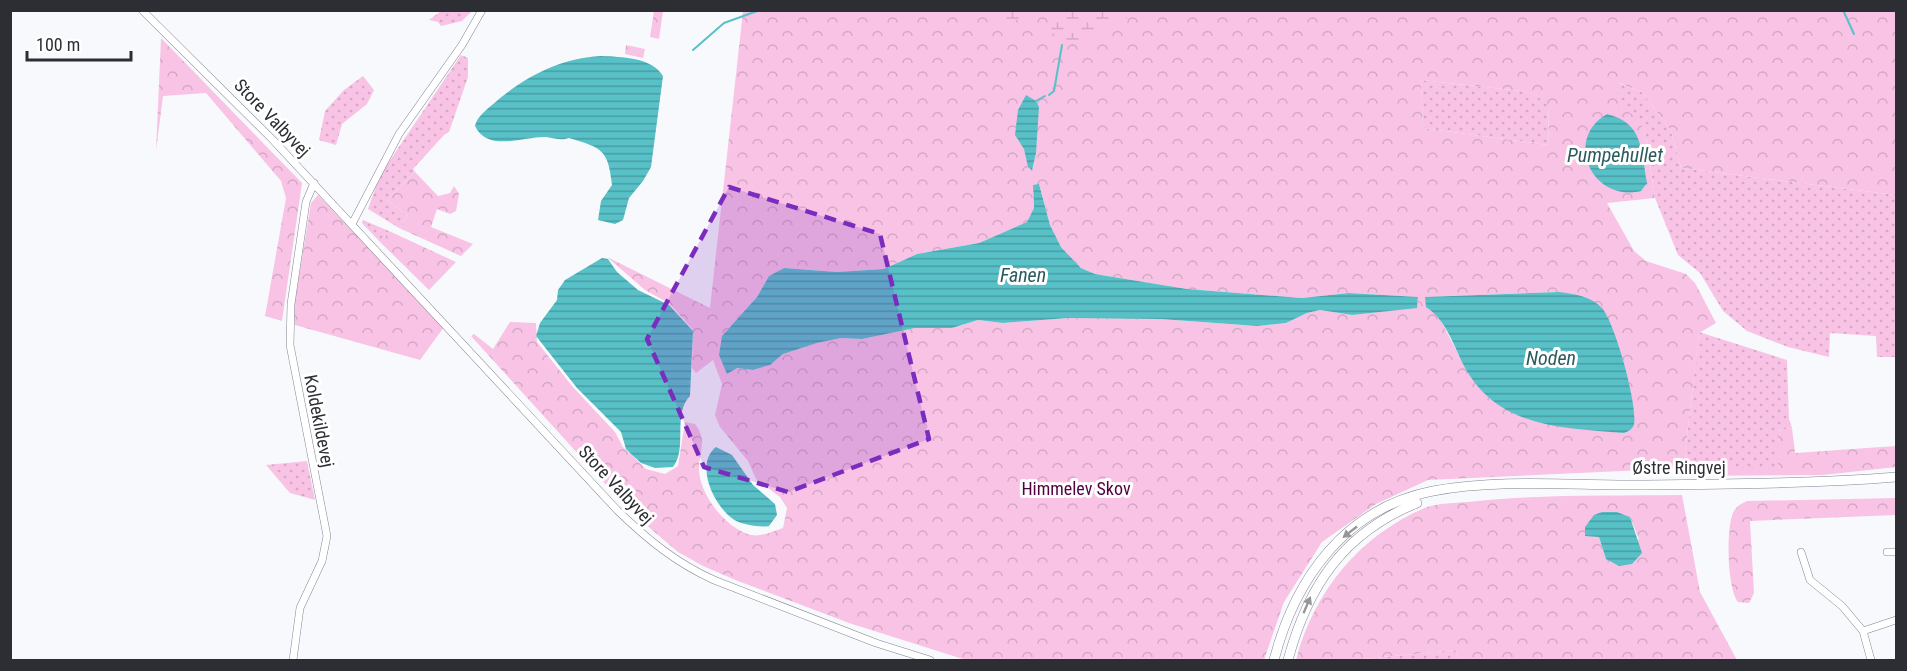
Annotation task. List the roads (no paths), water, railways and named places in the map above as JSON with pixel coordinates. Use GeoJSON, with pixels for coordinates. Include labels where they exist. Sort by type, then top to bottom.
{"type":"FeatureCollection","features":[{"type":"Feature","properties":{"kind":"main road","name":"Østre Ringvej"},"geometry":{"type":"LineString","coordinates":[[1274,660],[1289,612],[1300,589],[1333,546],[1353,529],[1398,503],[1431,492],[1462,488],[1811,484],[1896,477]]}},
{"type":"Feature","properties":{"kind":"main road","name":"Østre Ringvej"},"geometry":{"type":"LineString","coordinates":[[1288,660],[1309,600],[1325,572],[1344,550],[1376,524],[1402,509],[1462,488]]}},
{"type":"Feature","properties":{"kind":"street","name":"Store Valbyvej"},"geometry":{"type":"LineString","coordinates":[[142,10],[314,183],[617,510],[670,557],[714,580],[876,643],[930,660]]}},
{"type":"Feature","properties":{"kind":"street"},"geometry":{"type":"LineString","coordinates":[[352,224],[399,134],[462,45],[482,10]]}},
{"type":"Feature","properties":{"kind":"street","name":"Koldekildevej"},"geometry":{"type":"LineString","coordinates":[[293,660],[300,608],[322,561],[327,536],[290,345],[291,304],[302,224],[306,202],[314,183]]}},
{"type":"Feature","properties":{"kind":"street"},"geometry":{"type":"LineString","coordinates":[[1801,552],[1810,580],[1842,606],[1863,631],[1871,660]]}},
{"type":"Feature","properties":{"kind":"street"},"geometry":{"type":"LineString","coordinates":[[1887,552],[1896,552]]}},
{"type":"Feature","properties":{"kind":"street"},"geometry":{"type":"LineString","coordinates":[[1863,631],[1896,620]]}},
{"type":"Feature","properties":{"kind":"water"},"geometry":{"type":"Polygon","coordinates":[[[601,56],[635,59],[651,65],[663,76],[651,167],[629,198],[623,220],[615,224],[598,220],[601,201],[612,185],[606,157],[602,152],[569,138],[537,137],[497,141],[488,139],[475,126],[479,117],[504,95],[529,78],[556,65],[601,56]]]}},
{"type":"Feature","properties":{"kind":"water"},"geometry":{"type":"Polygon","coordinates":[[[1026,95],[1036,101],[1039,107],[1036,153],[1032,170],[1028,167],[1024,149],[1015,135],[1018,110],[1026,95]]]}},
{"type":"Feature","properties":{"kind":"water","name":"Pumpehullet"},"geometry":{"type":"Polygon","coordinates":[[[1607,114],[1628,124],[1639,140],[1647,183],[1641,191],[1624,192],[1609,188],[1597,179],[1589,166],[1586,153],[1587,138],[1594,125],[1607,114]]]}},
{"type":"Feature","properties":{"kind":"water","name":"Fanen"},"geometry":{"type":"Polygon","coordinates":[[[1039,184],[1050,225],[1061,247],[1081,268],[1095,274],[1187,289],[1302,298],[1349,293],[1418,297],[1417,308],[1352,315],[1320,310],[1307,313],[1286,323],[1257,326],[1160,319],[1068,318],[1003,323],[978,320],[952,328],[915,328],[862,339],[841,338],[817,343],[783,354],[770,365],[753,370],[737,368],[727,374],[719,355],[722,336],[757,297],[769,276],[784,268],[837,272],[884,269],[917,254],[979,243],[1027,222],[1034,208],[1033,185],[1039,184]]]}},
{"type":"Feature","properties":{"kind":"water"},"geometry":{"type":"Polygon","coordinates":[[[602,258],[608,259],[617,272],[638,290],[669,305],[693,331],[690,396],[682,412],[679,450],[673,467],[655,468],[641,463],[632,455],[626,449],[621,432],[577,388],[536,336],[540,323],[557,300],[558,290],[565,280],[602,258]]]}},
{"type":"Feature","properties":{"kind":"water","name":"Noden"},"geometry":{"type":"Polygon","coordinates":[[[1559,292],[1582,296],[1598,304],[1613,330],[1633,400],[1634,424],[1632,429],[1624,433],[1554,426],[1532,421],[1512,413],[1493,401],[1477,385],[1463,364],[1443,325],[1426,307],[1425,297],[1559,292]]]}},
{"type":"Feature","properties":{"kind":"water"},"geometry":{"type":"Polygon","coordinates":[[[716,447],[732,455],[753,485],[775,504],[777,515],[769,526],[756,526],[736,521],[719,505],[713,495],[707,474],[710,454],[716,447]]]}},
{"type":"Feature","properties":{"kind":"water"},"geometry":{"type":"Polygon","coordinates":[[[1602,512],[1617,512],[1630,517],[1642,553],[1632,564],[1619,566],[1606,559],[1599,537],[1585,536],[1585,527],[1594,515],[1602,512]]]}},
{"type":"Feature","properties":{"kind":"waterway"},"geometry":{"type":"LineString","coordinates":[[693,50],[724,23],[760,10]]}},
{"type":"Feature","properties":{"kind":"waterway"},"geometry":{"type":"LineString","coordinates":[[1843,10],[1854,34]]}},
{"type":"Feature","properties":{"kind":"waterway"},"geometry":{"type":"LineString","coordinates":[[1049,95],[1054,91],[1062,45]]}},
{"type":"Feature","properties":{"kind":"waterway"},"geometry":{"type":"LineString","coordinates":[[1036,101],[1045,96]]}},
{"type":"Feature","properties":{"kind":"park label","name":"Himmelev Skov"},"geometry":{"type":"Point","coordinates":[1076,489]}}]}
